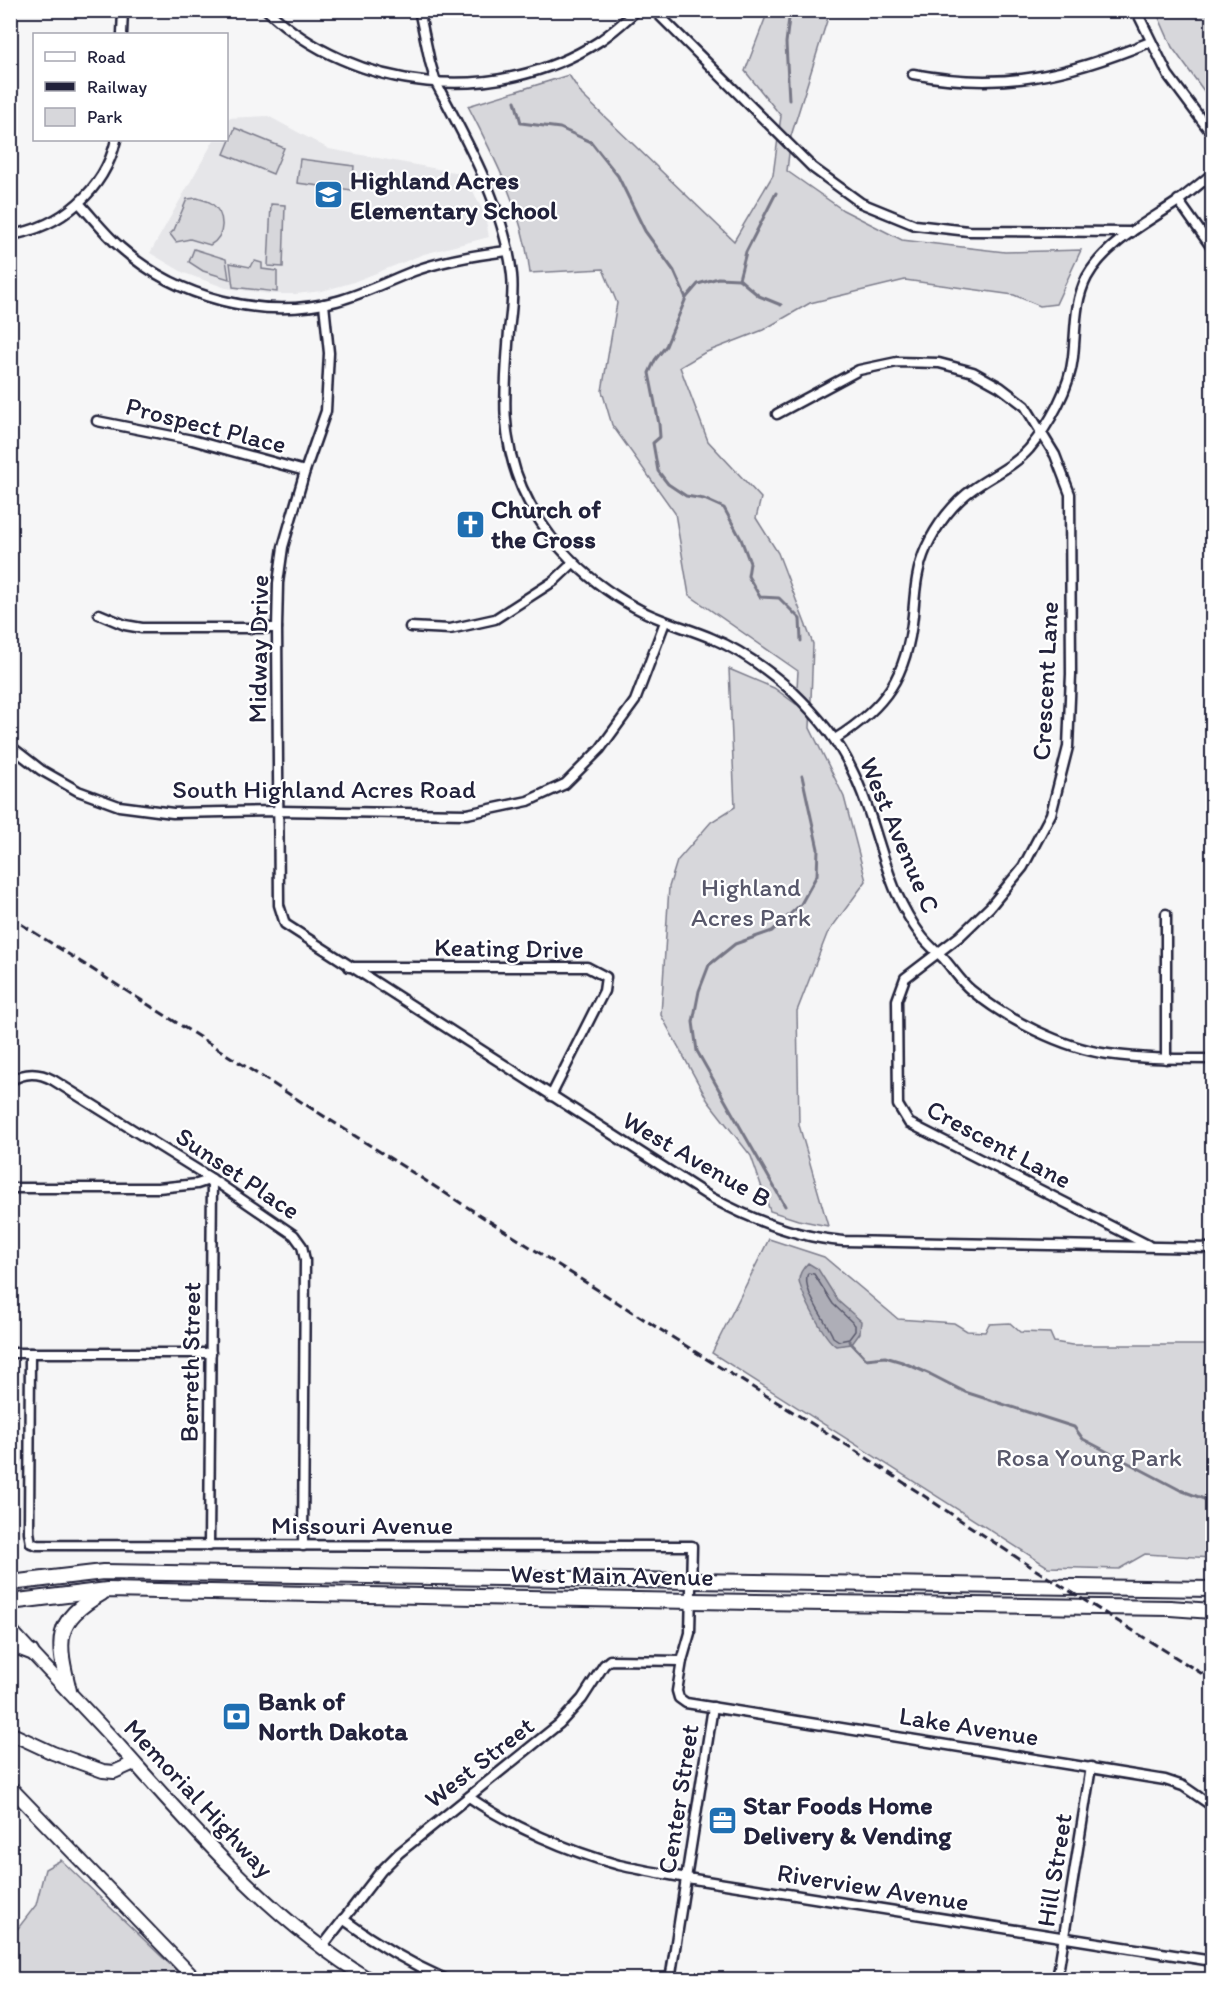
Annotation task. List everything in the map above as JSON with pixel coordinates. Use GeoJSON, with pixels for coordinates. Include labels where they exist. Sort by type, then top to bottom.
{"type":"FeatureCollection","features":[{"type":"Feature","properties":{"kind":"main road","name":"West Main Avenue"},"geometry":{"type":"LineString","coordinates":[[10,1583],[103,1572],[1212,1588]]}},
{"type":"Feature","properties":{"kind":"main road","name":"West Main Avenue"},"geometry":{"type":"LineString","coordinates":[[10,1602],[107,1590],[1170,1608],[1212,1611]]}},
{"type":"Feature","properties":{"kind":"main road"},"geometry":{"type":"LineString","coordinates":[[69,1692],[60,1653],[62,1632],[72,1613],[107,1590]]}},
{"type":"Feature","properties":{"kind":"main road"},"geometry":{"type":"LineString","coordinates":[[10,1644],[31,1652]]}},
{"type":"Feature","properties":{"kind":"street"},"geometry":{"type":"LineString","coordinates":[[122,33],[123,10]]}},
{"type":"Feature","properties":{"kind":"street"},"geometry":{"type":"LineString","coordinates":[[267,10],[303,40],[342,60],[384,75],[436,82],[495,79],[523,74],[547,66],[598,42],[637,10]]}},
{"type":"Feature","properties":{"kind":"street","name":"West Avenue C"},"geometry":{"type":"LineString","coordinates":[[419,10],[436,82],[493,200],[507,251],[513,291],[504,400],[506,428],[518,479],[552,540],[573,563],[615,594],[665,622],[714,639],[767,669],[809,707],[835,739],[851,767],[868,808],[897,894],[920,934],[970,990],[1014,1019],[1058,1040],[1105,1054],[1166,1059],[1212,1059]]}},
{"type":"Feature","properties":{"kind":"street"},"geometry":{"type":"LineString","coordinates":[[654,10],[813,168],[861,203],[915,225],[968,231],[1132,232]]}},
{"type":"Feature","properties":{"kind":"street"},"geometry":{"type":"LineString","coordinates":[[1136,10],[1168,75],[1212,134]]}},
{"type":"Feature","properties":{"kind":"street"},"geometry":{"type":"LineString","coordinates":[[913,74],[974,82],[1029,79],[1079,69],[1150,42]]}},
{"type":"Feature","properties":{"kind":"street"},"geometry":{"type":"LineString","coordinates":[[10,236],[45,225],[63,216],[79,203],[100,177],[116,141]]}},
{"type":"Feature","properties":{"kind":"street"},"geometry":{"type":"LineString","coordinates":[[835,739],[858,724],[884,698],[899,674],[909,647],[915,585],[925,549],[942,519],[971,490],[1011,465],[1028,450],[1054,411],[1068,384],[1079,297],[1088,276],[1103,255],[1212,174]]}},
{"type":"Feature","properties":{"kind":"street"},"geometry":{"type":"LineString","coordinates":[[1178,200],[1212,248]]}},
{"type":"Feature","properties":{"kind":"street"},"geometry":{"type":"LineString","coordinates":[[79,203],[120,247],[148,268],[179,286],[220,300],[248,306],[292,308],[324,304],[444,262],[507,251]]}},
{"type":"Feature","properties":{"kind":"street","name":"Midway Drive"},"geometry":{"type":"LineString","coordinates":[[324,304],[329,353],[326,411],[305,471],[281,556],[276,628],[279,905],[285,924],[349,967]]}},
{"type":"Feature","properties":{"kind":"street","name":"Crescent Lane"},"geometry":{"type":"LineString","coordinates":[[777,414],[860,370],[897,362],[939,363],[973,372],[1000,387],[1025,406],[1056,455],[1070,494],[1071,674],[1068,747],[1051,814],[1023,867],[990,907],[960,936],[905,978],[897,1000],[898,1105],[909,1123],[1151,1247]]}},
{"type":"Feature","properties":{"kind":"street","name":"Prospect Place"},"geometry":{"type":"LineString","coordinates":[[97,421],[192,440],[305,471]]}},
{"type":"Feature","properties":{"kind":"street"},"geometry":{"type":"LineString","coordinates":[[410,627],[450,629],[495,619],[554,581],[573,563]]}},
{"type":"Feature","properties":{"kind":"street"},"geometry":{"type":"LineString","coordinates":[[99,614],[125,626],[142,628],[276,628]]}},
{"type":"Feature","properties":{"kind":"street","name":"South Highland Acres Road"},"geometry":{"type":"LineString","coordinates":[[10,746],[41,770],[78,791],[119,806],[173,813],[467,814],[528,801],[565,784],[600,749],[635,701],[665,622]]}},
{"type":"Feature","properties":{"kind":"street"},"geometry":{"type":"LineString","coordinates":[[1166,914],[1166,1059]]}},
{"type":"Feature","properties":{"kind":"street","name":"West Avenue B"},"geometry":{"type":"LineString","coordinates":[[349,967],[725,1205],[756,1220],[828,1240],[1212,1248]]}},
{"type":"Feature","properties":{"kind":"street","name":"Keating Drive"},"geometry":{"type":"LineString","coordinates":[[349,967],[587,967],[606,977],[604,991],[551,1096]]}},
{"type":"Feature","properties":{"kind":"street","name":"Sunset Place"},"geometry":{"type":"LineString","coordinates":[[10,1081],[30,1073],[53,1080],[212,1179],[299,1240],[304,1253],[303,1546]]}},
{"type":"Feature","properties":{"kind":"street"},"geometry":{"type":"LineString","coordinates":[[10,1188],[158,1188],[188,1185],[212,1179]]}},
{"type":"Feature","properties":{"kind":"street","name":"Berreth Street"},"geometry":{"type":"LineString","coordinates":[[209,1545],[212,1179]]}},
{"type":"Feature","properties":{"kind":"street"},"geometry":{"type":"LineString","coordinates":[[10,1353],[211,1353]]}},
{"type":"Feature","properties":{"kind":"street","name":"Missouri Avenue"},"geometry":{"type":"LineString","coordinates":[[30,1353],[29,1532],[32,1543],[43,1545],[693,1546]]}},
{"type":"Feature","properties":{"kind":"street","name":"Center Street"},"geometry":{"type":"LineString","coordinates":[[670,1980],[714,1707],[686,1703],[679,1698],[677,1691],[682,1660],[690,1633],[693,1601],[693,1546]]}},
{"type":"Feature","properties":{"kind":"street","name":"Memorial Highway"},"geometry":{"type":"LineString","coordinates":[[10,1629],[224,1862],[272,1907],[322,1947],[370,1980]]}},
{"type":"Feature","properties":{"kind":"street","name":"West Street"},"geometry":{"type":"LineString","coordinates":[[322,1947],[381,1871],[399,1853],[559,1724],[572,1711],[604,1665],[610,1660],[682,1660]]}},
{"type":"Feature","properties":{"kind":"street","name":"Lake Avenue"},"geometry":{"type":"LineString","coordinates":[[714,1707],[1165,1780],[1183,1786],[1212,1806]]}},
{"type":"Feature","properties":{"kind":"street"},"geometry":{"type":"LineString","coordinates":[[10,1733],[53,1753],[103,1771],[114,1773],[134,1763]]}},
{"type":"Feature","properties":{"kind":"street","name":"Hill Street"},"geometry":{"type":"LineString","coordinates":[[1056,1980],[1091,1767]]}},
{"type":"Feature","properties":{"kind":"street"},"geometry":{"type":"LineString","coordinates":[[10,1787],[196,1980]]}},
{"type":"Feature","properties":{"kind":"street","name":"Riverview Avenue"},"geometry":{"type":"LineString","coordinates":[[469,1797],[494,1815],[554,1842],[618,1864],[687,1878],[1212,1962]]}},
{"type":"Feature","properties":{"kind":"street"},"geometry":{"type":"LineString","coordinates":[[343,1919],[367,1937],[416,1966],[447,1980]]}},
{"type":"Feature","properties":{"kind":"shaded area","name":"Highland Acres Elementary School"},"geometry":{"type":"Polygon","coordinates":[[[268,116],[329,149],[465,174],[485,216],[489,237],[424,254],[351,283],[322,291],[270,294],[226,288],[184,273],[150,253],[213,141],[228,141],[228,118],[268,116]]]}},
{"type":"Feature","properties":{"kind":"green space","name":"Highland Acres Park"},"geometry":{"type":"Polygon","coordinates":[[[768,11],[830,11],[791,136],[787,171],[843,210],[902,240],[1005,252],[1081,250],[1056,304],[1040,306],[1014,295],[905,280],[810,303],[763,330],[704,353],[680,367],[708,441],[761,498],[756,518],[778,553],[813,644],[810,728],[844,797],[866,881],[827,934],[797,1011],[799,1125],[828,1226],[770,1211],[751,1156],[708,1101],[661,1015],[669,887],[677,861],[711,822],[735,807],[729,669],[774,688],[796,704],[798,671],[689,595],[675,513],[612,425],[602,391],[617,303],[603,269],[530,273],[515,207],[468,106],[569,75],[582,95],[734,241],[773,175],[781,116],[745,71],[768,11]]]}},
{"type":"Feature","properties":{"kind":"green space"},"geometry":{"type":"Polygon","coordinates":[[[1156,11],[1212,11],[1212,102],[1172,47],[1156,11]]]}},
{"type":"Feature","properties":{"kind":"green space"},"geometry":{"type":"Polygon","coordinates":[[[235,128],[284,148],[273,174],[224,154],[235,128]]]}},
{"type":"Feature","properties":{"kind":"green space"},"geometry":{"type":"Polygon","coordinates":[[[300,159],[354,166],[352,190],[297,183],[300,159]]]}},
{"type":"Feature","properties":{"kind":"green space"},"geometry":{"type":"Polygon","coordinates":[[[197,198],[211,203],[221,219],[219,236],[210,245],[190,239],[176,242],[170,234],[174,230],[187,199],[197,198]]]}},
{"type":"Feature","properties":{"kind":"green space"},"geometry":{"type":"Polygon","coordinates":[[[271,204],[285,205],[283,267],[268,266],[271,204]]]}},
{"type":"Feature","properties":{"kind":"green space"},"geometry":{"type":"Polygon","coordinates":[[[194,249],[226,259],[229,279],[203,271],[189,262],[194,249]]]}},
{"type":"Feature","properties":{"kind":"green space"},"geometry":{"type":"Polygon","coordinates":[[[255,261],[262,263],[262,269],[277,271],[277,292],[233,287],[230,263],[250,267],[255,261]]]}},
{"type":"Feature","properties":{"kind":"green space","name":"Rosa Young Park"},"geometry":{"type":"Polygon","coordinates":[[[769,1239],[824,1257],[898,1319],[954,1323],[967,1331],[985,1332],[989,1324],[1010,1323],[1020,1332],[1050,1333],[1054,1342],[1072,1345],[1212,1345],[1212,1558],[1145,1554],[1119,1569],[1048,1567],[712,1353],[769,1239]]]}},
{"type":"Feature","properties":{"kind":"green space"},"geometry":{"type":"Polygon","coordinates":[[[61,1860],[185,1979],[11,1979],[10,1944],[12,1936],[36,1905],[45,1869],[61,1860]]]}},
{"type":"Feature","properties":{"kind":"water"},"geometry":{"type":"Polygon","coordinates":[[[808,1263],[818,1269],[838,1301],[861,1321],[860,1333],[852,1344],[836,1346],[814,1316],[799,1280],[808,1263]]]}},
{"type":"Feature","properties":{"kind":"waterway"},"geometry":{"type":"LineString","coordinates":[[789,100],[786,43],[790,10]]}},
{"type":"Feature","properties":{"kind":"waterway"},"geometry":{"type":"LineString","coordinates":[[515,101],[521,123],[560,128],[591,142],[618,176],[645,231],[674,271],[686,298],[666,346],[655,360],[649,373],[659,424],[660,437],[653,443],[658,471],[668,484],[686,496],[704,499],[724,508],[741,539],[750,563],[748,576],[760,597],[779,598],[800,619],[801,641]]}},
{"type":"Feature","properties":{"kind":"waterway"},"geometry":{"type":"LineString","coordinates":[[739,279],[746,252],[776,193]]}},
{"type":"Feature","properties":{"kind":"waterway"},"geometry":{"type":"LineString","coordinates":[[686,298],[698,284],[718,278],[739,279],[759,296],[781,305]]}},
{"type":"Feature","properties":{"kind":"waterway"},"geometry":{"type":"LineString","coordinates":[[785,1206],[697,1051],[693,1022],[699,991],[709,965],[735,944],[772,931],[801,904],[817,875],[818,849],[802,776]]}},
{"type":"Feature","properties":{"kind":"waterway"},"geometry":{"type":"LineString","coordinates":[[849,1341],[866,1359],[885,1357],[902,1362],[965,1392],[1074,1427],[1083,1439],[1180,1490],[1212,1502]]}},
{"type":"Feature","properties":{"kind":"railway"},"geometry":{"type":"LineString","coordinates":[[10,917],[705,1358],[850,1447],[1036,1570],[1212,1680]]}},
{"type":"Feature","properties":{"kind":"place","name":"Highland Acres Elementary School"},"geometry":{"type":"Point","coordinates":[329,195]}},
{"type":"Feature","properties":{"kind":"place","name":"Church of the Cross"},"geometry":{"type":"Point","coordinates":[470,524]}},
{"type":"Feature","properties":{"kind":"place","name":"Bank of North Dakota"},"geometry":{"type":"Point","coordinates":[237,1716]}},
{"type":"Feature","properties":{"kind":"place","name":"Star Foods Home Delivery & Vending"},"geometry":{"type":"Point","coordinates":[722,1820]}}]}
